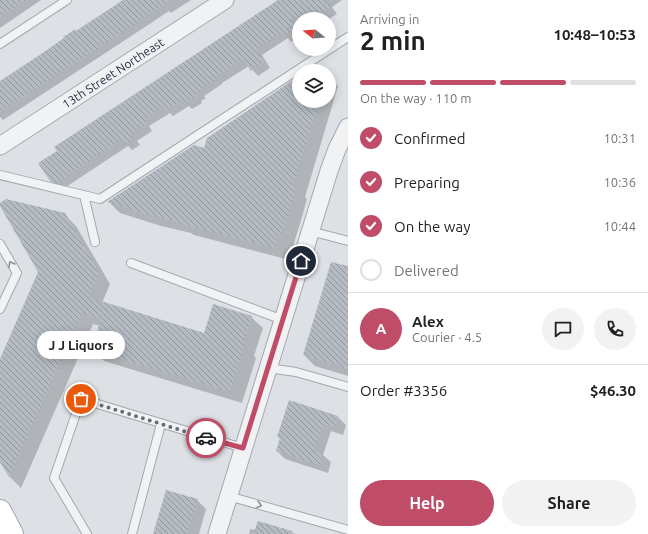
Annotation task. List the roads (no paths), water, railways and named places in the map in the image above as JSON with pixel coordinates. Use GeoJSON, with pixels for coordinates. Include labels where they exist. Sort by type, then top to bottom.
{"type":"FeatureCollection","features":[{"type":"Feature","properties":{"kind":"main road"},"geometry":{"type":"LineString","coordinates":[[0,511],[12,534]]}},
{"type":"Feature","properties":{"kind":"street","name":"13th Street Northeast"},"geometry":{"type":"LineString","coordinates":[[0,146],[225,0]]}},
{"type":"Feature","properties":{"kind":"street"},"geometry":{"type":"LineString","coordinates":[[217,534],[333,158],[348,127]]}},
{"type":"Feature","properties":{"kind":"lane"},"geometry":{"type":"LineString","coordinates":[[0,44],[67,0]]}},
{"type":"Feature","properties":{"kind":"lane"},"geometry":{"type":"LineString","coordinates":[[0,175],[100,199],[348,37]]}},
{"type":"Feature","properties":{"kind":"lane"},"geometry":{"type":"LineString","coordinates":[[84,195],[95,242]]}},
{"type":"Feature","properties":{"kind":"lane"},"geometry":{"type":"LineString","coordinates":[[310,231],[348,241]]}},
{"type":"Feature","properties":{"kind":"lane"},"geometry":{"type":"LineString","coordinates":[[0,244],[17,273],[2,297],[0,309]]}},
{"type":"Feature","properties":{"kind":"lane"},"geometry":{"type":"LineString","coordinates":[[131,263],[282,320]]}},
{"type":"Feature","properties":{"kind":"lane"},"geometry":{"type":"LineString","coordinates":[[268,368],[296,372],[348,387]]}},
{"type":"Feature","properties":{"kind":"lane"},"geometry":{"type":"LineString","coordinates":[[86,534],[54,478],[81,399],[243,448]]}},
{"type":"Feature","properties":{"kind":"lane"},"geometry":{"type":"LineString","coordinates":[[132,534],[161,424]]}},
{"type":"Feature","properties":{"kind":"lane"},"geometry":{"type":"LineString","coordinates":[[228,496],[348,530]]}},
{"type":"Feature","properties":{"kind":"place","name":"J J Liquors"},"geometry":{"type":"Point","coordinates":[81,399]}}]}
